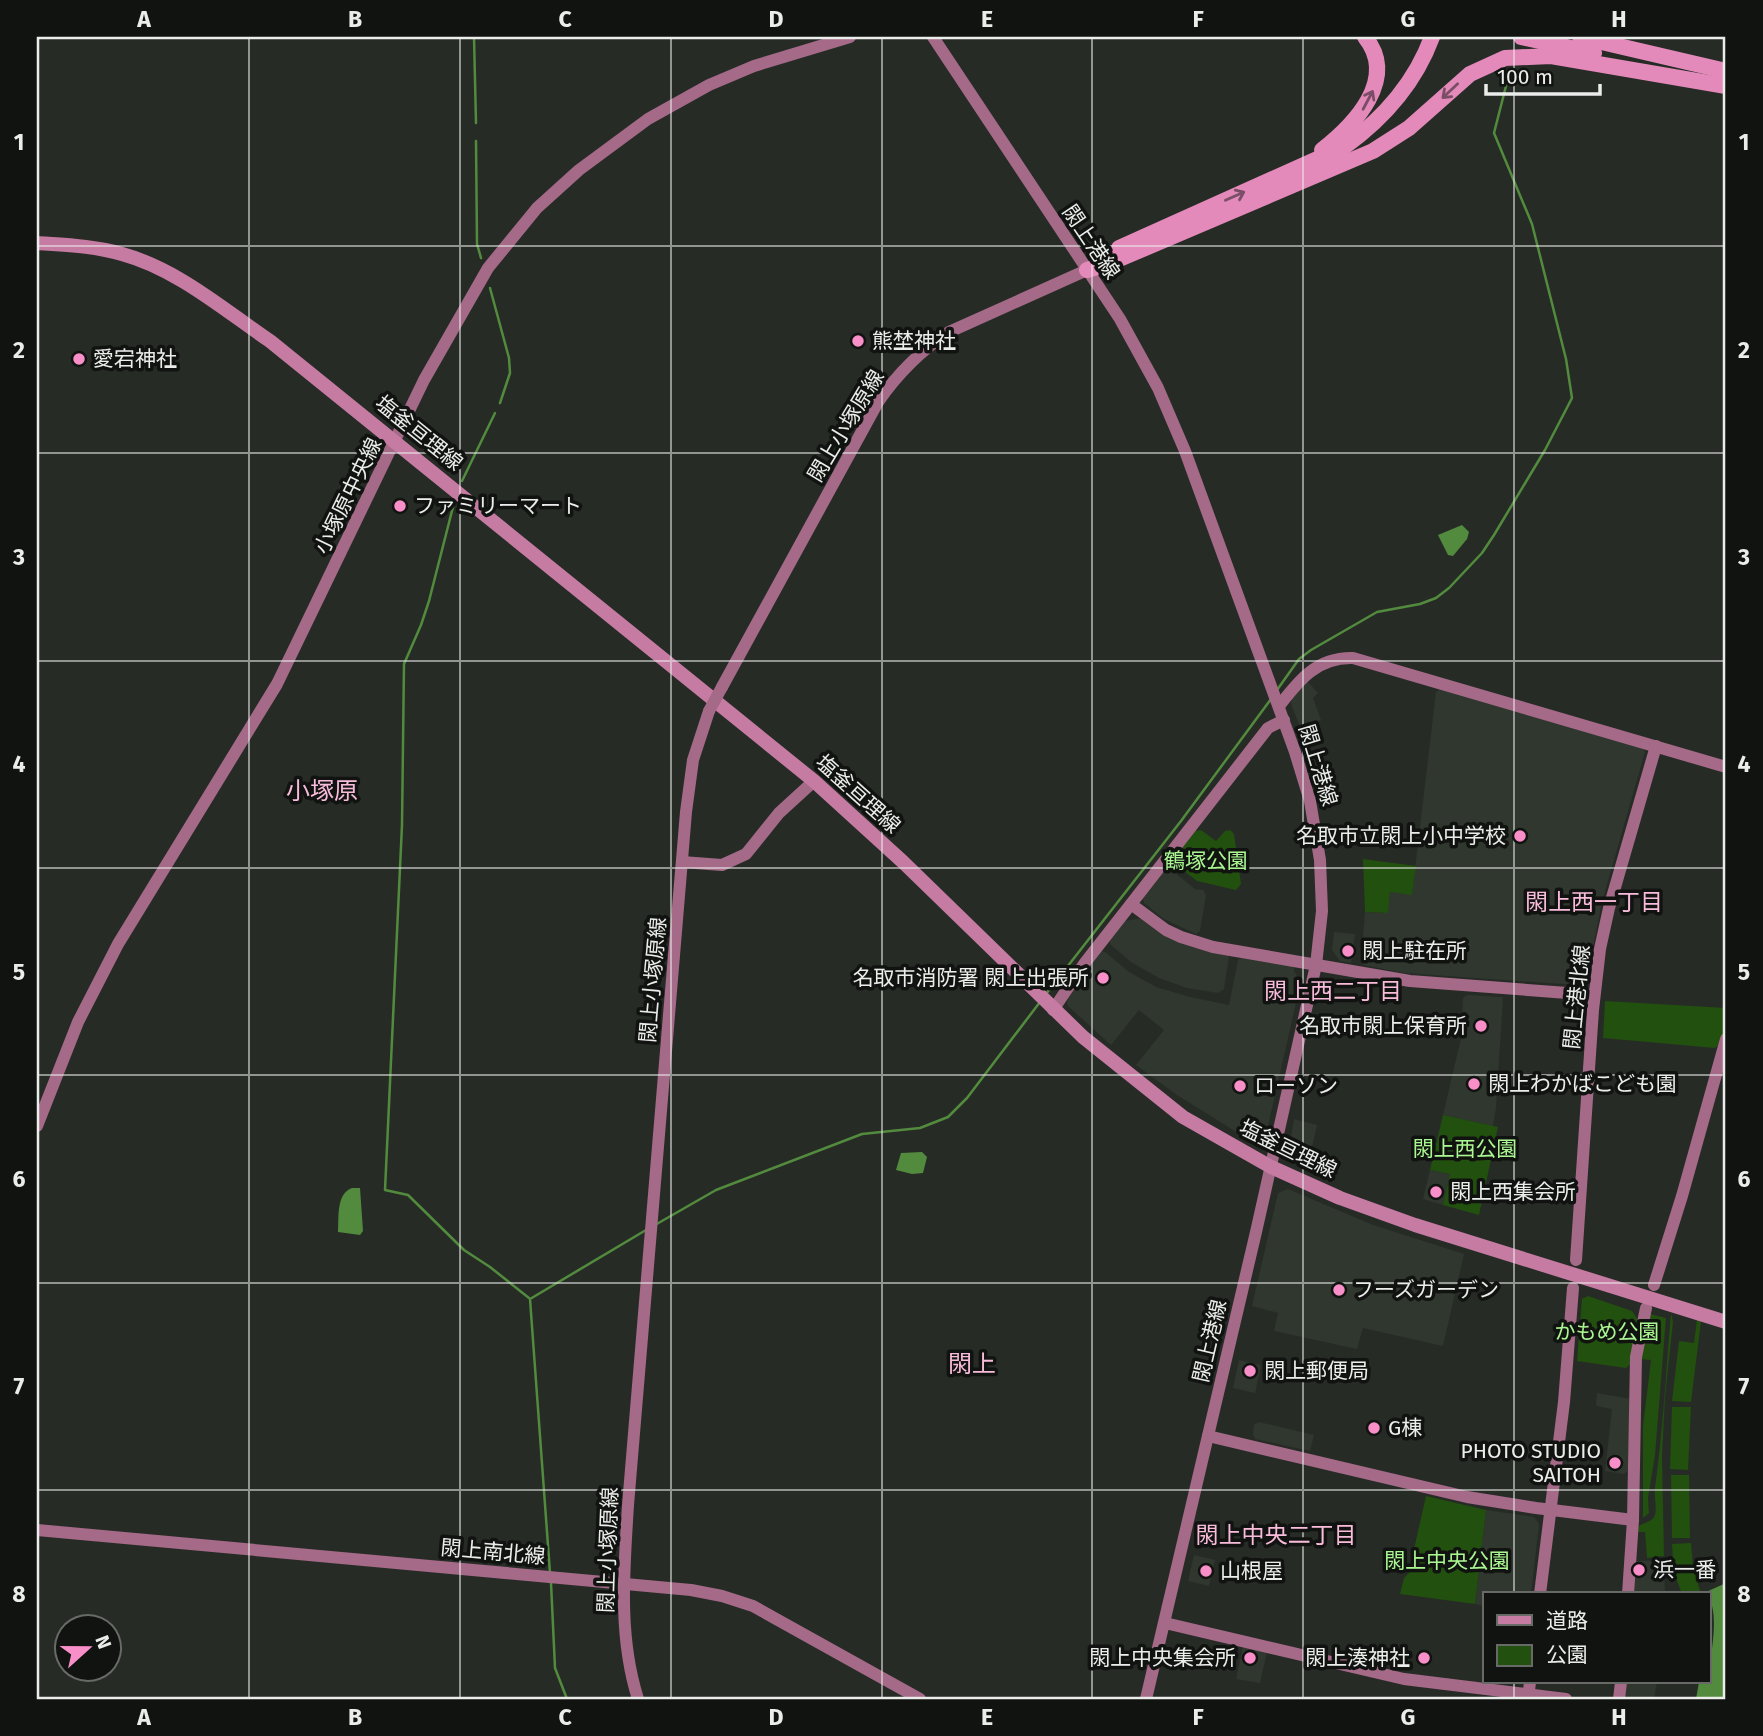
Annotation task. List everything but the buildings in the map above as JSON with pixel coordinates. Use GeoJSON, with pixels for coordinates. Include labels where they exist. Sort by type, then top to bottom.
{"type":"FeatureCollection","features":[{"type":"Feature","properties":{"kind":"highway"},"geometry":{"type":"LineString","coordinates":[[1306,171],[1350,125],[1372,95],[1377,72],[1376,62],[1365,37]]}},
{"type":"Feature","properties":{"kind":"highway"},"geometry":{"type":"LineString","coordinates":[[1306,171],[1374,124],[1408,83],[1432,37]]}},
{"type":"Feature","properties":{"kind":"highway"},"geometry":{"type":"LineString","coordinates":[[1087,270],[1110,263],[1359,144],[1390,119],[1421,78],[1441,37]]}},
{"type":"Feature","properties":{"kind":"highway"},"geometry":{"type":"LineString","coordinates":[[1521,37],[1726,85]]}},
{"type":"Feature","properties":{"kind":"highway"},"geometry":{"type":"LineString","coordinates":[[1580,37],[1726,71]]}},
{"type":"Feature","properties":{"kind":"highway"},"geometry":{"type":"LineString","coordinates":[[1592,37],[1619,46]]}},
{"type":"Feature","properties":{"kind":"highway"},"geometry":{"type":"LineString","coordinates":[[1306,171],[1373,151],[1389,142],[1409,128],[1470,74],[1505,58],[1551,56],[1726,85]]}},
{"type":"Feature","properties":{"kind":"main road","name":"塩釜亘理線"},"geometry":{"type":"LineString","coordinates":[[37,243],[92,248],[122,254],[167,272],[270,341],[814,781],[903,862],[1046,1003],[1117,1066],[1184,1117],[1271,1167],[1340,1198],[1465,1241],[1726,1322]]}},
{"type":"Feature","properties":{"kind":"street","name":"小塚原中央線"},"geometry":{"type":"LineString","coordinates":[[37,1126],[78,1022],[118,944],[277,684],[424,380],[488,268],[537,208],[579,170],[648,119],[709,85],[754,66],[850,37]]}},
{"type":"Feature","properties":{"kind":"street","name":"閖上港線"},"geometry":{"type":"LineString","coordinates":[[933,37],[1120,319],[1157,386],[1172,418],[1284,720],[1308,790],[1318,841],[1322,902],[1316,965],[1146,1699]]}},
{"type":"Feature","properties":{"kind":"street","name":"閖上小塚原線"},"geometry":{"type":"LineString","coordinates":[[638,1699],[626,1643],[623,1583],[652,1213],[693,760],[709,711],[878,402],[891,383],[929,346],[949,332],[1087,270]]}},
{"type":"Feature","properties":{"kind":"street"},"geometry":{"type":"LineString","coordinates":[[1276,698],[1309,671],[1328,662],[1353,659],[1726,767]]}},
{"type":"Feature","properties":{"kind":"street"},"geometry":{"type":"LineString","coordinates":[[1046,1003],[1084,964],[1268,728],[1284,720]]}},
{"type":"Feature","properties":{"kind":"street","name":"閖上港北線"},"geometry":{"type":"LineString","coordinates":[[1576,1260],[1594,995],[1600,949],[1609,908],[1656,746]]}},
{"type":"Feature","properties":{"kind":"street"},"geometry":{"type":"LineString","coordinates":[[682,862],[722,865],[746,854],[779,813],[814,781]]}},
{"type":"Feature","properties":{"kind":"street"},"geometry":{"type":"LineString","coordinates":[[1131,904],[1166,930],[1201,944],[1410,981],[1594,995]]}},
{"type":"Feature","properties":{"kind":"street"},"geometry":{"type":"LineString","coordinates":[[1654,1285],[1726,1040]]}},
{"type":"Feature","properties":{"kind":"street"},"geometry":{"type":"LineString","coordinates":[[1540,1592],[1564,1402],[1573,1288]]}},
{"type":"Feature","properties":{"kind":"street"},"geometry":{"type":"LineString","coordinates":[[1628,1592],[1633,1520],[1636,1357],[1646,1308]]}},
{"type":"Feature","properties":{"kind":"street"},"geometry":{"type":"LineString","coordinates":[[1208,1436],[1443,1492],[1550,1510],[1633,1520]]}},
{"type":"Feature","properties":{"kind":"street","name":"閖上南北線"},"geometry":{"type":"LineString","coordinates":[[37,1530],[691,1590],[752,1606],[920,1699]]}},
{"type":"Feature","properties":{"kind":"street"},"geometry":{"type":"LineString","coordinates":[[1165,1623],[1404,1679],[1528,1692],[1566,1699]]}},
{"type":"Feature","properties":{"kind":"shaded area"},"geometry":{"type":"Polygon","coordinates":[[[1462,525],[1469,532],[1467,539],[1453,556],[1448,555],[1438,535],[1462,525]]]}},
{"type":"Feature","properties":{"kind":"shaded area"},"geometry":{"type":"Polygon","coordinates":[[[1306,680],[1318,693],[1313,698],[1321,720],[1300,727],[1291,704],[1306,680]]]}},
{"type":"Feature","properties":{"kind":"shaded area","name":"名取市立閖上小中学校"},"geometry":{"type":"Polygon","coordinates":[[[1442,688],[1643,748],[1645,752],[1602,902],[1588,972],[1577,985],[1404,973],[1363,965],[1361,962],[1365,912],[1387,913],[1390,892],[1412,894],[1436,692],[1442,688]]]}},
{"type":"Feature","properties":{"kind":"shaded area"},"geometry":{"type":"Polygon","coordinates":[[[1170,869],[1195,889],[1203,890],[1206,895],[1200,931],[1196,934],[1164,919],[1144,903],[1143,897],[1164,870],[1170,869]]]}},
{"type":"Feature","properties":{"kind":"shaded area"},"geometry":{"type":"Polygon","coordinates":[[[1143,918],[1227,953],[1229,956],[1224,989],[1218,993],[1187,988],[1159,978],[1131,962],[1110,944],[1109,938],[1125,921],[1143,918]]]}},
{"type":"Feature","properties":{"kind":"shaded area"},"geometry":{"type":"Polygon","coordinates":[[[1334,932],[1355,934],[1351,963],[1340,961],[1332,950],[1334,932]]]}},
{"type":"Feature","properties":{"kind":"shaded area"},"geometry":{"type":"Polygon","coordinates":[[[1104,951],[1129,972],[1156,987],[1229,1005],[1238,960],[1243,957],[1294,966],[1294,971],[1301,981],[1265,1139],[1254,1143],[1177,1095],[1136,1065],[1164,1030],[1139,1010],[1111,1045],[1068,1006],[1067,1002],[1076,984],[1099,952],[1104,951]]]}},
{"type":"Feature","properties":{"kind":"shaded area"},"geometry":{"type":"Polygon","coordinates":[[[1467,995],[1503,997],[1493,1126],[1443,1115],[1461,1038],[1463,998],[1467,995]]]}},
{"type":"Feature","properties":{"kind":"shaded area"},"geometry":{"type":"Polygon","coordinates":[[[1294,1119],[1317,1125],[1309,1161],[1288,1155],[1294,1119]]]}},
{"type":"Feature","properties":{"kind":"shaded area"},"geometry":{"type":"Polygon","coordinates":[[[922,1152],[927,1157],[923,1173],[912,1174],[896,1170],[901,1153],[922,1152]]]}},
{"type":"Feature","properties":{"kind":"shaded area"},"geometry":{"type":"Polygon","coordinates":[[[1430,1170],[1450,1174],[1443,1205],[1423,1199],[1430,1170]]]}},
{"type":"Feature","properties":{"kind":"shaded area"},"geometry":{"type":"Polygon","coordinates":[[[352,1188],[360,1188],[363,1231],[360,1235],[338,1232],[341,1201],[343,1195],[352,1188]]]}},
{"type":"Feature","properties":{"kind":"shaded area"},"geometry":{"type":"Polygon","coordinates":[[[1288,1189],[1373,1225],[1464,1254],[1443,1346],[1363,1328],[1357,1349],[1274,1331],[1278,1313],[1252,1306],[1278,1193],[1288,1189]]]}},
{"type":"Feature","properties":{"kind":"shaded area"},"geometry":{"type":"Polygon","coordinates":[[[1239,1360],[1261,1365],[1255,1393],[1233,1388],[1239,1360]]]}},
{"type":"Feature","properties":{"kind":"shaded area"},"geometry":{"type":"Polygon","coordinates":[[[1597,1393],[1631,1399],[1629,1470],[1624,1474],[1605,1471],[1612,1409],[1596,1406],[1597,1393]]]}},
{"type":"Feature","properties":{"kind":"shaded area"},"geometry":{"type":"Polygon","coordinates":[[[1259,1422],[1314,1435],[1310,1451],[1255,1439],[1254,1425],[1259,1422]]]}},
{"type":"Feature","properties":{"kind":"shaded area"},"geometry":{"type":"Polygon","coordinates":[[[1486,1510],[1534,1517],[1539,1524],[1531,1592],[1483,1592],[1483,1606],[1475,1604],[1486,1510]]]}},
{"type":"Feature","properties":{"kind":"shaded area"},"geometry":{"type":"Polygon","coordinates":[[[1194,1555],[1215,1560],[1209,1586],[1188,1581],[1194,1555]]]}},
{"type":"Feature","properties":{"kind":"shaded area"},"geometry":{"type":"Polygon","coordinates":[[[1664,1560],[1665,1592],[1633,1592],[1636,1561],[1664,1560]]]}},
{"type":"Feature","properties":{"kind":"shaded area"},"geometry":{"type":"Polygon","coordinates":[[[1726,1583],[1726,1699],[1696,1699],[1699,1684],[1710,1684],[1714,1623],[1710,1592],[1706,1592],[1726,1583]]]}},
{"type":"Feature","properties":{"kind":"shaded area"},"geometry":{"type":"Polygon","coordinates":[[[1243,1646],[1267,1652],[1260,1683],[1236,1679],[1243,1646]]]}},
{"type":"Feature","properties":{"kind":"shaded area"},"geometry":{"type":"Polygon","coordinates":[[[1625,1684],[1657,1684],[1654,1699],[1624,1699],[1625,1684]]]}},
{"type":"Feature","properties":{"kind":"green space","name":"鶴塚公園"},"geometry":{"type":"Polygon","coordinates":[[[1201,830],[1216,841],[1225,831],[1230,830],[1234,834],[1241,884],[1236,890],[1197,881],[1174,863],[1174,858],[1195,831],[1201,830]]]}},
{"type":"Feature","properties":{"kind":"green space"},"geometry":{"type":"Polygon","coordinates":[[[1363,859],[1416,866],[1412,895],[1390,892],[1388,913],[1365,912],[1363,859]]]}},
{"type":"Feature","properties":{"kind":"green space"},"geometry":{"type":"Polygon","coordinates":[[[1605,1001],[1726,1008],[1723,1035],[1715,1048],[1603,1038],[1605,1001]]]}},
{"type":"Feature","properties":{"kind":"green space","name":"閖上西公園"},"geometry":{"type":"Polygon","coordinates":[[[1443,1115],[1498,1127],[1479,1215],[1443,1205],[1450,1174],[1430,1170],[1443,1115]]]}},
{"type":"Feature","properties":{"kind":"green space","name":"かもめ公園"},"geometry":{"type":"Polygon","coordinates":[[[1588,1296],[1632,1311],[1638,1320],[1631,1363],[1626,1368],[1577,1361],[1582,1299],[1588,1296]]]}},
{"type":"Feature","properties":{"kind":"green space"},"geometry":{"type":"Polygon","coordinates":[[[1671,1313],[1673,1322],[1662,1456],[1664,1556],[1647,1558],[1645,1532],[1637,1532],[1638,1527],[1652,1520],[1656,1512],[1655,1488],[1671,1313]]]}},
{"type":"Feature","properties":{"kind":"green space"},"geometry":{"type":"Polygon","coordinates":[[[1650,1314],[1666,1318],[1655,1455],[1648,1498],[1649,1513],[1643,1518],[1643,1426],[1651,1360],[1640,1359],[1650,1314]]]}},
{"type":"Feature","properties":{"kind":"green space"},"geometry":{"type":"Polygon","coordinates":[[[1697,1320],[1701,1321],[1691,1402],[1672,1401],[1679,1341],[1694,1343],[1697,1320]]]}},
{"type":"Feature","properties":{"kind":"green space"},"geometry":{"type":"Polygon","coordinates":[[[1672,1407],[1691,1407],[1688,1470],[1670,1469],[1672,1407]]]}},
{"type":"Feature","properties":{"kind":"green space"},"geometry":{"type":"Polygon","coordinates":[[[1671,1475],[1689,1475],[1690,1538],[1672,1538],[1671,1475]]]}},
{"type":"Feature","properties":{"kind":"green space","name":"閖上中央公園"},"geometry":{"type":"Polygon","coordinates":[[[1426,1496],[1486,1510],[1475,1604],[1400,1594],[1404,1578],[1412,1570],[1412,1558],[1426,1496]]]}},
{"type":"Feature","properties":{"kind":"green space"},"geometry":{"type":"Polygon","coordinates":[[[1691,1543],[1693,1567],[1700,1592],[1681,1592],[1674,1573],[1672,1544],[1691,1543]]]}},
{"type":"Feature","properties":{"kind":"waterway"},"geometry":{"type":"LineString","coordinates":[[474,37],[476,123]]}},
{"type":"Feature","properties":{"kind":"waterway"},"geometry":{"type":"LineString","coordinates":[[1277,690],[1299,659],[1311,650],[1377,612],[1420,604],[1436,598],[1449,588],[1482,553],[1494,535],[1545,450],[1572,398],[1566,359],[1532,224],[1494,133],[1506,86]]}},
{"type":"Feature","properties":{"kind":"waterway"},"geometry":{"type":"LineString","coordinates":[[476,141],[477,244],[481,258]]}},
{"type":"Feature","properties":{"kind":"waterway"},"geometry":{"type":"LineString","coordinates":[[490,288],[509,358],[510,373],[500,403]]}},
{"type":"Feature","properties":{"kind":"waterway"},"geometry":{"type":"LineString","coordinates":[[462,481],[495,413]]}},
{"type":"Feature","properties":{"kind":"waterway"},"geometry":{"type":"LineString","coordinates":[[454,503],[429,601],[404,664],[402,825],[385,1190],[408,1195],[464,1250],[529,1298]]}},
{"type":"Feature","properties":{"kind":"waterway"},"geometry":{"type":"LineString","coordinates":[[1046,994],[1181,821],[1271,699]]}},
{"type":"Feature","properties":{"kind":"waterway"},"geometry":{"type":"LineString","coordinates":[[655,1225],[716,1190],[862,1134],[920,1128],[948,1117],[967,1098],[1040,1002]]}},
{"type":"Feature","properties":{"kind":"waterway"},"geometry":{"type":"LineString","coordinates":[[550,1573],[530,1299],[646,1230]]}},
{"type":"Feature","properties":{"kind":"waterway"},"geometry":{"type":"LineString","coordinates":[[551,1583],[555,1668],[567,1699]]}},
{"type":"Feature","properties":{"kind":"place","name":"熊埜神社"},"geometry":{"type":"Point","coordinates":[858,341]}},
{"type":"Feature","properties":{"kind":"place","name":"愛宕神社"},"geometry":{"type":"Point","coordinates":[79,359]}},
{"type":"Feature","properties":{"kind":"place","name":"ファミリーマート"},"geometry":{"type":"Point","coordinates":[400,506]}},
{"type":"Feature","properties":{"kind":"place","name":"名取市立閖上小中学校"},"geometry":{"type":"Point","coordinates":[1520,836]}},
{"type":"Feature","properties":{"kind":"place","name":"閖上駐在所"},"geometry":{"type":"Point","coordinates":[1348,951]}},
{"type":"Feature","properties":{"kind":"place","name":"名取市消防署 閖上出張所"},"geometry":{"type":"Point","coordinates":[1103,978]}},
{"type":"Feature","properties":{"kind":"place","name":"名取市閖上保育所"},"geometry":{"type":"Point","coordinates":[1481,1026]}},
{"type":"Feature","properties":{"kind":"place","name":"閖上わかばこども園"},"geometry":{"type":"Point","coordinates":[1474,1084]}},
{"type":"Feature","properties":{"kind":"place","name":"ローソン"},"geometry":{"type":"Point","coordinates":[1240,1086]}},
{"type":"Feature","properties":{"kind":"place","name":"閖上西集会所"},"geometry":{"type":"Point","coordinates":[1436,1192]}},
{"type":"Feature","properties":{"kind":"place","name":"フーズガーデン"},"geometry":{"type":"Point","coordinates":[1339,1290]}},
{"type":"Feature","properties":{"kind":"place","name":"閖上郵便局"},"geometry":{"type":"Point","coordinates":[1250,1371]}},
{"type":"Feature","properties":{"kind":"place","name":"G棟"},"geometry":{"type":"Point","coordinates":[1374,1428]}},
{"type":"Feature","properties":{"kind":"place","name":"PHOTO STUDIO SAITOH"},"geometry":{"type":"Point","coordinates":[1615,1463]}},
{"type":"Feature","properties":{"kind":"place","name":"浜一番"},"geometry":{"type":"Point","coordinates":[1639,1570]}},
{"type":"Feature","properties":{"kind":"place","name":"山根屋"},"geometry":{"type":"Point","coordinates":[1206,1571]}},
{"type":"Feature","properties":{"kind":"place","name":"閖上中央集会所"},"geometry":{"type":"Point","coordinates":[1250,1658]}},
{"type":"Feature","properties":{"kind":"place","name":"閖上湊神社"},"geometry":{"type":"Point","coordinates":[1424,1658]}},
{"type":"Feature","properties":{"kind":"district","name":"小塚原"},"geometry":{"type":"Point","coordinates":[322,791]}},
{"type":"Feature","properties":{"kind":"district","name":"閖上西一丁目"},"geometry":{"type":"Point","coordinates":[1594,902]}},
{"type":"Feature","properties":{"kind":"district","name":"閖上西二丁目"},"geometry":{"type":"Point","coordinates":[1333,991]}},
{"type":"Feature","properties":{"kind":"district","name":"閖上"},"geometry":{"type":"Point","coordinates":[972,1364]}},
{"type":"Feature","properties":{"kind":"district","name":"閖上中央二丁目"},"geometry":{"type":"Point","coordinates":[1276,1535]}}]}
